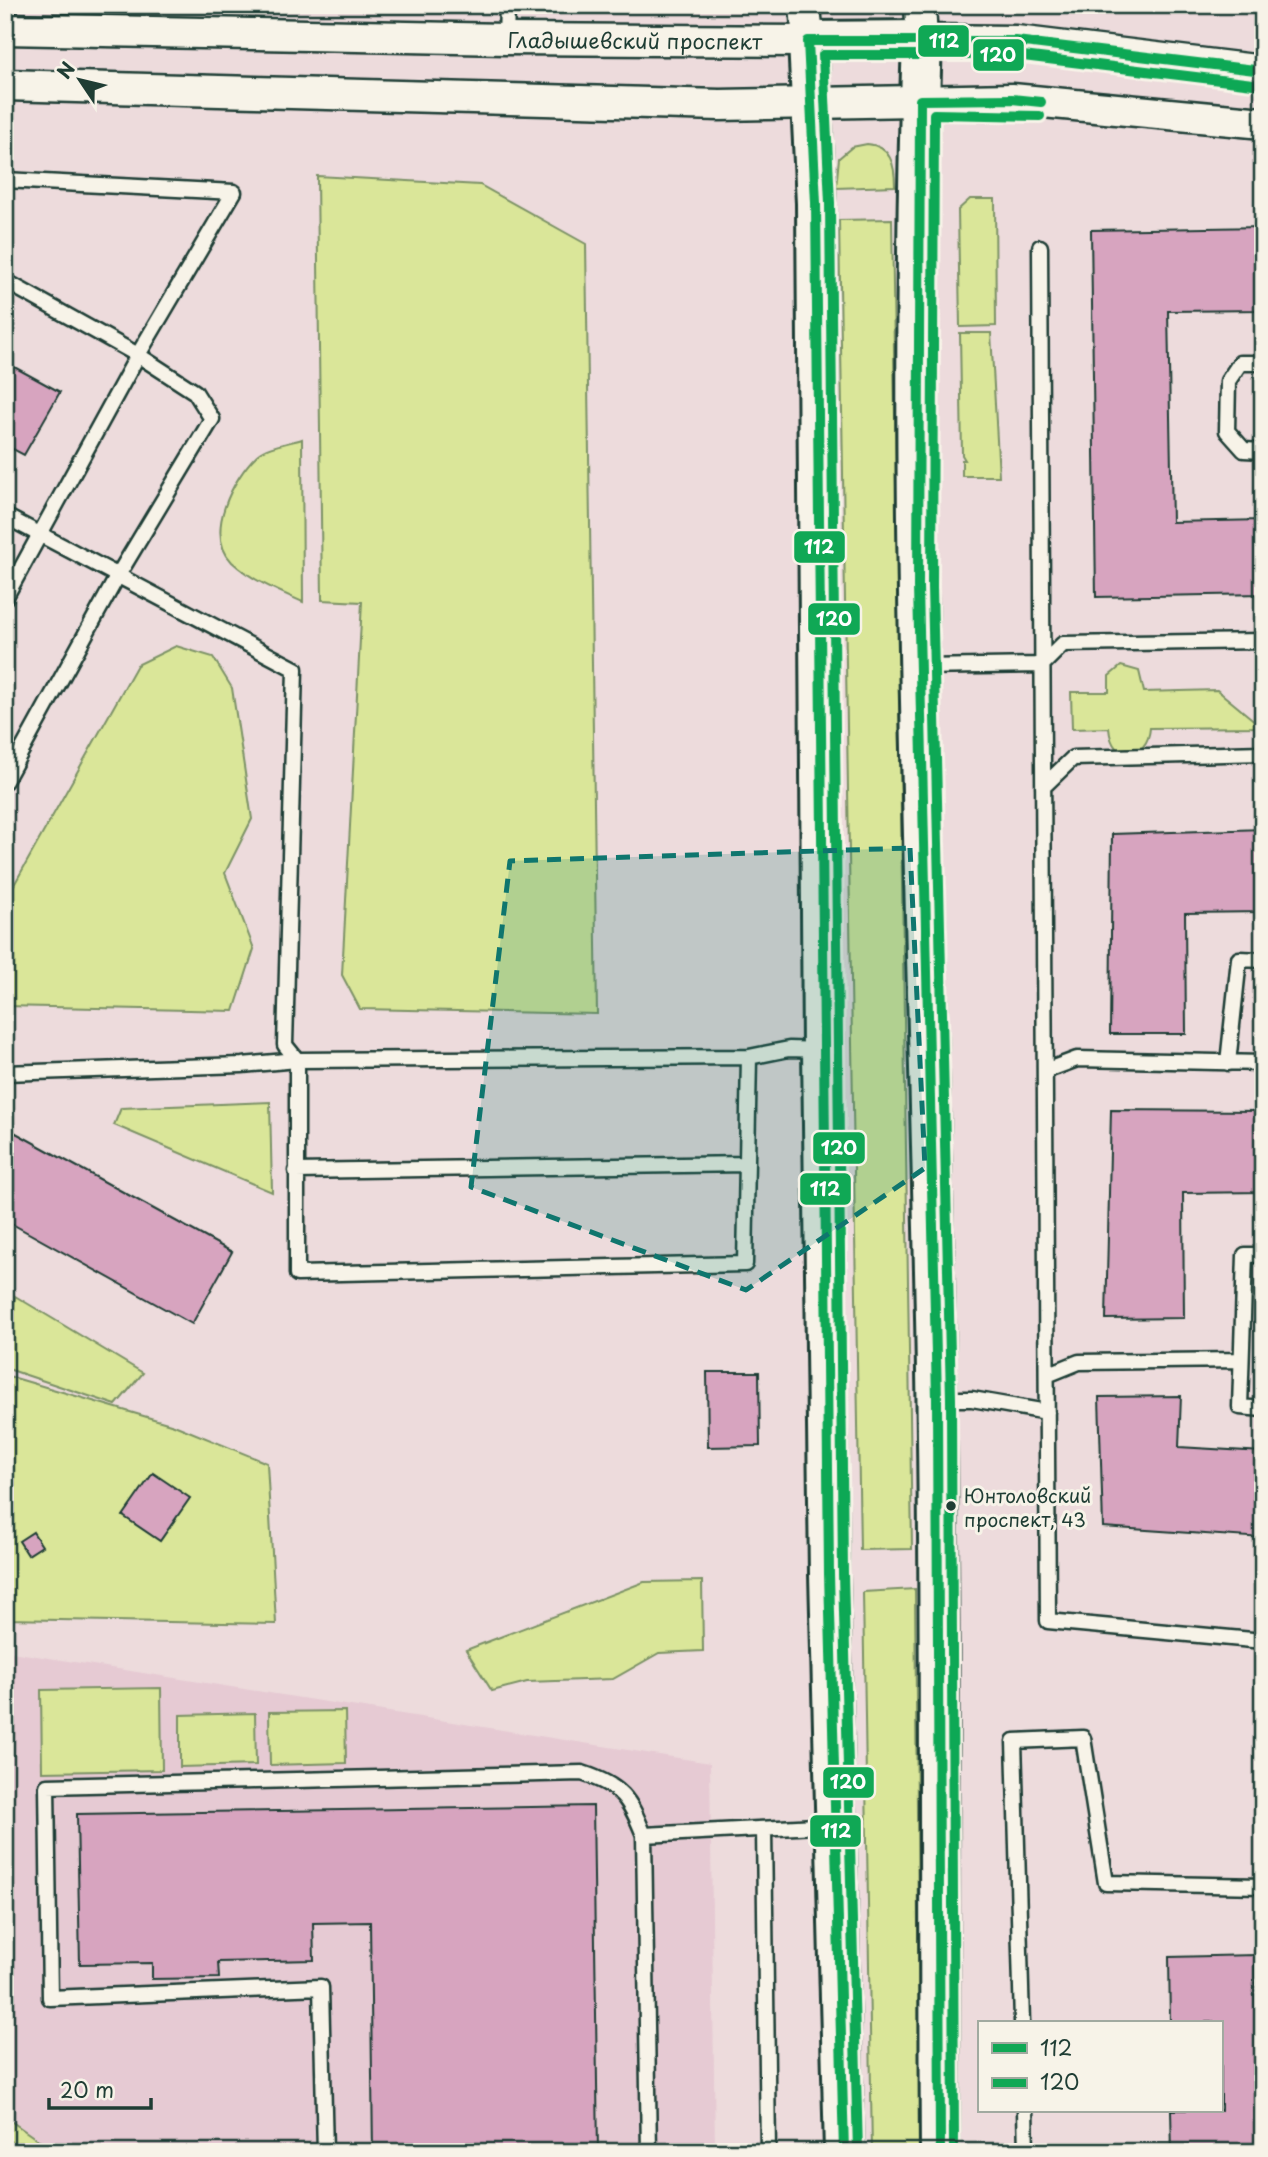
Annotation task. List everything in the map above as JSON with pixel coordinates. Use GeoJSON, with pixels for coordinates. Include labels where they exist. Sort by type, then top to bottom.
{"type":"FeatureCollection","features":[{"type":"Feature","properties":{"kind":"street","name":"Гладышевский проспект"},"geometry":{"type":"LineString","coordinates":[[5,29],[506,39],[807,23],[921,23],[1016,41],[1263,71]]}},
{"type":"Feature","properties":{"kind":"street"},"geometry":{"type":"LineString","coordinates":[[807,23],[816,217],[829,1574],[844,2152]]}},
{"type":"Feature","properties":{"kind":"street"},"geometry":{"type":"LineString","coordinates":[[921,23],[917,201],[920,667],[937,1399],[940,2152]]}},
{"type":"Feature","properties":{"kind":"street"},"geometry":{"type":"LineString","coordinates":[[5,85],[810,106],[920,100],[1012,99],[1263,123]]}},
{"type":"Feature","properties":{"kind":"lane"},"geometry":{"type":"LineString","coordinates":[[506,39],[507,5]]}},
{"type":"Feature","properties":{"kind":"lane"},"geometry":{"type":"LineString","coordinates":[[5,180],[234,192],[138,355],[5,598]]}},
{"type":"Feature","properties":{"kind":"lane"},"geometry":{"type":"LineString","coordinates":[[1040,247],[1048,1621],[1263,1641]]}},
{"type":"Feature","properties":{"kind":"lane"},"geometry":{"type":"LineString","coordinates":[[5,281],[138,355],[195,392],[212,419],[117,577],[5,780]]}},
{"type":"Feature","properties":{"kind":"lane"},"geometry":{"type":"LineString","coordinates":[[1263,363],[1240,363],[1228,381],[1227,431],[1244,450],[1263,451]]}},
{"type":"Feature","properties":{"kind":"lane"},"geometry":{"type":"LineString","coordinates":[[5,516],[295,669],[285,1045],[297,1060],[298,1274],[746,1264],[749,1057]]}},
{"type":"Feature","properties":{"kind":"lane"},"geometry":{"type":"LineString","coordinates":[[920,667],[1042,665],[1063,644],[1263,641]]}},
{"type":"Feature","properties":{"kind":"lane"},"geometry":{"type":"LineString","coordinates":[[1043,787],[1073,758],[1263,753]]}},
{"type":"Feature","properties":{"kind":"lane"},"geometry":{"type":"LineString","coordinates":[[1228,1063],[1239,959],[1263,960]]}},
{"type":"Feature","properties":{"kind":"lane"},"geometry":{"type":"LineString","coordinates":[[5,1073],[243,1065],[297,1060],[749,1057],[789,1049],[822,1050]]}},
{"type":"Feature","properties":{"kind":"lane"},"geometry":{"type":"LineString","coordinates":[[1045,1071],[1077,1059],[1263,1063]]}},
{"type":"Feature","properties":{"kind":"lane"},"geometry":{"type":"LineString","coordinates":[[296,1171],[747,1164]]}},
{"type":"Feature","properties":{"kind":"lane"},"geometry":{"type":"LineString","coordinates":[[1263,1255],[1245,1255],[1240,1360],[1240,1407],[1263,1409]]}},
{"type":"Feature","properties":{"kind":"lane"},"geometry":{"type":"LineString","coordinates":[[1047,1375],[1079,1362],[1240,1360]]}},
{"type":"Feature","properties":{"kind":"lane"},"geometry":{"type":"LineString","coordinates":[[937,1399],[972,1399],[1047,1412]]}},
{"type":"Feature","properties":{"kind":"lane"},"geometry":{"type":"LineString","coordinates":[[1022,2021],[1014,1741],[1083,1738],[1106,1883],[1263,1886]]}},
{"type":"Feature","properties":{"kind":"lane"},"geometry":{"type":"LineString","coordinates":[[325,2152],[321,1987],[50,1998],[47,1786],[582,1773],[609,1782],[630,1800],[644,1835],[649,2152]]}},
{"type":"Feature","properties":{"kind":"lane"},"geometry":{"type":"LineString","coordinates":[[644,1835],[836,1825]]}},
{"type":"Feature","properties":{"kind":"lane"},"geometry":{"type":"LineString","coordinates":[[764,1829],[768,2152]]}},
{"type":"Feature","properties":{"kind":"lane"},"geometry":{"type":"LineString","coordinates":[[1025,2112],[1026,2152]]}},
{"type":"Feature","properties":{"kind":"highlighted area"},"geometry":{"type":"Polygon","coordinates":[[[910,848],[925,1168],[746,1290],[471,1187],[510,861],[910,848]]]}},
{"type":"Feature","properties":{"kind":"shaded area"},"geometry":{"type":"Polygon","coordinates":[[[5,1651],[710,1763],[715,2152],[5,2152],[5,1651]]]}},
{"type":"Feature","properties":{"kind":"green space"},"geometry":{"type":"Polygon","coordinates":[[[867,144],[882,148],[890,158],[895,186],[836,188],[839,158],[852,147],[867,144]]]}},
{"type":"Feature","properties":{"kind":"green space"},"geometry":{"type":"Polygon","coordinates":[[[317,176],[480,185],[586,244],[597,1014],[360,1009],[342,975],[362,602],[322,600],[317,176]]]}},
{"type":"Feature","properties":{"kind":"green space"},"geometry":{"type":"Polygon","coordinates":[[[970,199],[995,199],[996,326],[960,327],[958,210],[970,199]]]}},
{"type":"Feature","properties":{"kind":"green space"},"geometry":{"type":"Polygon","coordinates":[[[892,219],[912,1549],[860,1550],[839,220],[892,219]]]}},
{"type":"Feature","properties":{"kind":"green space"},"geometry":{"type":"Polygon","coordinates":[[[960,333],[991,333],[999,476],[962,476],[962,460],[965,460],[962,455],[960,333]]]}},
{"type":"Feature","properties":{"kind":"green space"},"geometry":{"type":"Polygon","coordinates":[[[302,439],[303,602],[266,585],[232,562],[224,550],[221,536],[225,506],[231,491],[248,465],[266,449],[302,439]]]}},
{"type":"Feature","properties":{"kind":"green space"},"geometry":{"type":"Polygon","coordinates":[[[176,646],[213,657],[232,688],[252,819],[225,873],[254,949],[234,1011],[5,1006],[5,901],[137,665],[176,646]]]}},
{"type":"Feature","properties":{"kind":"green space"},"geometry":{"type":"Polygon","coordinates":[[[1121,666],[1139,671],[1144,692],[1217,690],[1262,727],[1150,728],[1143,746],[1130,754],[1116,748],[1109,728],[1072,729],[1071,692],[1109,692],[1109,676],[1121,666]]]}},
{"type":"Feature","properties":{"kind":"green space"},"geometry":{"type":"Polygon","coordinates":[[[270,1102],[272,1192],[114,1125],[121,1108],[270,1102]]]}},
{"type":"Feature","properties":{"kind":"green space"},"geometry":{"type":"Polygon","coordinates":[[[15,1296],[143,1373],[116,1405],[5,1368],[15,1296]]]}},
{"type":"Feature","properties":{"kind":"green space"},"geometry":{"type":"Polygon","coordinates":[[[5,1375],[174,1425],[267,1463],[276,1624],[5,1619],[5,1375]]]}},
{"type":"Feature","properties":{"kind":"green space"},"geometry":{"type":"Polygon","coordinates":[[[702,1581],[703,1651],[659,1653],[613,1679],[527,1682],[492,1691],[466,1650],[644,1582],[702,1581]]]}},
{"type":"Feature","properties":{"kind":"green space"},"geometry":{"type":"Polygon","coordinates":[[[915,1589],[920,2152],[872,2152],[863,1592],[915,1589]]]}},
{"type":"Feature","properties":{"kind":"green space"},"geometry":{"type":"Polygon","coordinates":[[[161,1688],[162,1770],[42,1772],[41,1690],[161,1688]]]}},
{"type":"Feature","properties":{"kind":"green space"},"geometry":{"type":"Polygon","coordinates":[[[345,1711],[346,1763],[270,1765],[269,1712],[345,1711]]]}},
{"type":"Feature","properties":{"kind":"green space"},"geometry":{"type":"Polygon","coordinates":[[[255,1713],[256,1765],[180,1767],[180,1715],[255,1713]]]}},
{"type":"Feature","properties":{"kind":"green space"},"geometry":{"type":"Polygon","coordinates":[[[5,2117],[55,2152],[5,2152],[5,2117]]]}},
{"type":"Feature","properties":{"kind":"building"},"geometry":{"type":"Polygon","coordinates":[[[1263,227],[1263,310],[1168,311],[1172,522],[1263,520],[1263,594],[1096,597],[1091,230],[1263,227]]]}},
{"type":"Feature","properties":{"kind":"building"},"geometry":{"type":"Polygon","coordinates":[[[5,362],[60,392],[24,455],[5,445],[5,362]]]}},
{"type":"Feature","properties":{"kind":"building"},"geometry":{"type":"Polygon","coordinates":[[[1263,829],[1263,912],[1185,913],[1186,1034],[1110,1034],[1112,834],[1263,829]]]}},
{"type":"Feature","properties":{"kind":"building"},"geometry":{"type":"Polygon","coordinates":[[[1111,1110],[1263,1111],[1263,1192],[1183,1193],[1184,1318],[1106,1319],[1111,1110]]]}},
{"type":"Feature","properties":{"kind":"building"},"geometry":{"type":"Polygon","coordinates":[[[5,1127],[232,1252],[192,1324],[5,1220],[5,1127]]]}},
{"type":"Feature","properties":{"kind":"building"},"geometry":{"type":"Polygon","coordinates":[[[707,1372],[759,1372],[760,1446],[708,1447],[707,1372]]]}},
{"type":"Feature","properties":{"kind":"building"},"geometry":{"type":"Polygon","coordinates":[[[1181,1396],[1179,1447],[1263,1452],[1263,1538],[1103,1527],[1099,1397],[1181,1396]]]}},
{"type":"Feature","properties":{"kind":"building"},"geometry":{"type":"Polygon","coordinates":[[[153,1473],[190,1498],[160,1541],[123,1516],[153,1473]]]}},
{"type":"Feature","properties":{"kind":"building"},"geometry":{"type":"Polygon","coordinates":[[[33,1532],[42,1546],[28,1555],[19,1541],[33,1532]]]}},
{"type":"Feature","properties":{"kind":"building"},"geometry":{"type":"Polygon","coordinates":[[[593,1806],[598,2152],[373,2152],[370,1922],[313,1923],[314,1960],[218,1962],[219,1978],[152,1979],[152,1963],[80,1964],[77,1814],[593,1806]]]}},
{"type":"Feature","properties":{"kind":"building"},"geometry":{"type":"Polygon","coordinates":[[[1255,1955],[1258,2125],[1263,2125],[1263,2152],[1172,2152],[1171,2112],[1222,2112],[1222,2021],[1170,2021],[1169,1957],[1255,1955]]]}},
{"type":"Feature","properties":{"kind":"transit line","name":"112"},"geometry":{"type":"LineString","coordinates":[[844,2152],[829,1574],[816,203],[808,41],[1016,41],[1263,71]]}},
{"type":"Feature","properties":{"kind":"transit line","name":"120"},"geometry":{"type":"LineString","coordinates":[[858,2152],[843,1574],[830,203],[823,55],[1015,55],[1261,85]]}},
{"type":"Feature","properties":{"kind":"transit line","name":"112"},"geometry":{"type":"LineString","coordinates":[[940,2152],[937,1399],[918,587],[920,100],[1012,99],[1041,102]]}},
{"type":"Feature","properties":{"kind":"transit line","name":"120"},"geometry":{"type":"LineString","coordinates":[[954,2152],[951,1399],[932,587],[934,114],[1040,116]]}},
{"type":"Feature","properties":{"kind":"place","name":"Юнтоловский проспект, 43"},"geometry":{"type":"Point","coordinates":[951,1506]}}]}
